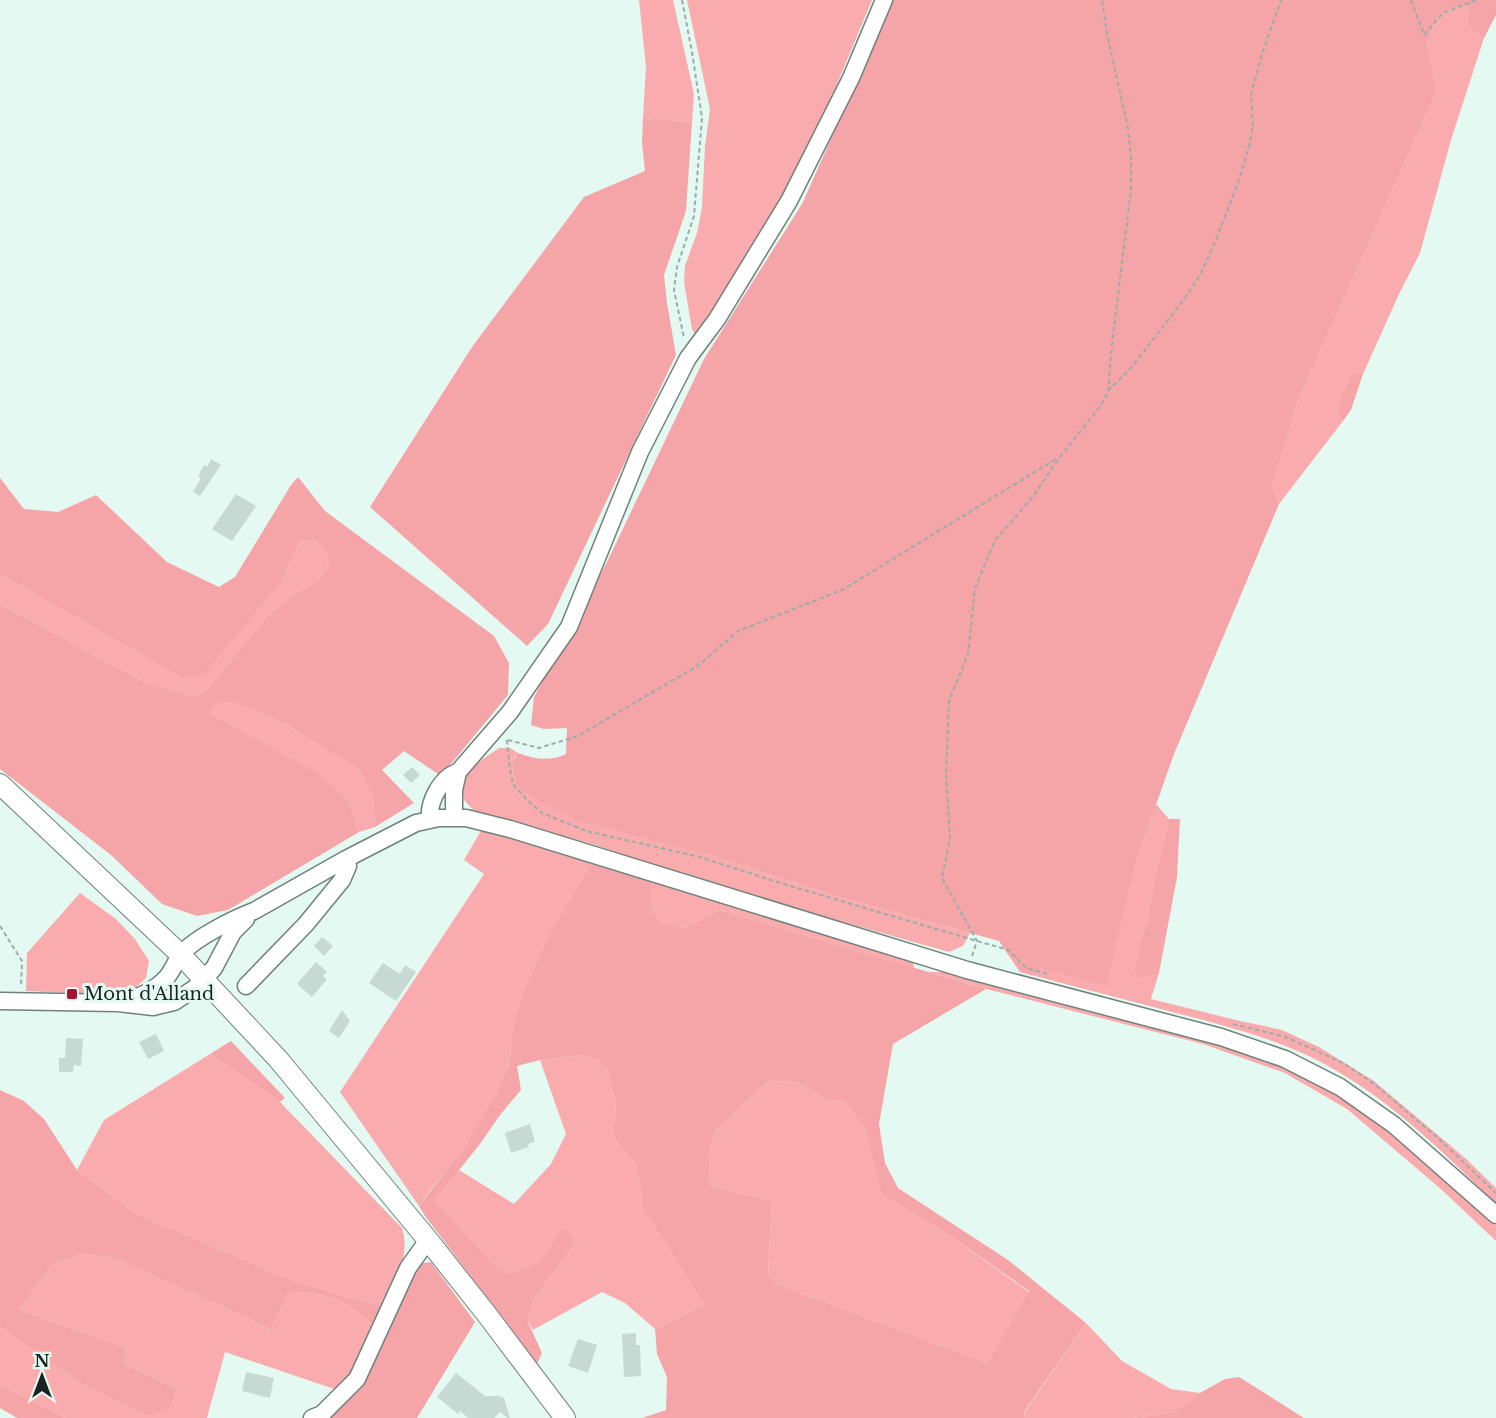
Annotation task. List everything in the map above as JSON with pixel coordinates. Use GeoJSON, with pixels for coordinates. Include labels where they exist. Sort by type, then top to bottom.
{"type":"FeatureCollection","features":[{"type":"Feature","properties":{"kind":"main road"},"geometry":{"type":"LineString","coordinates":[[0,784],[181,955],[278,1059],[489,1316],[565,1418]]}},
{"type":"Feature","properties":{"kind":"street"},"geometry":{"type":"LineString","coordinates":[[430,819],[430,807],[435,794],[449,776],[458,772],[510,712],[569,627],[640,452],[688,358],[717,319],[789,201],[851,78],[884,0]]}},
{"type":"Feature","properties":{"kind":"street"},"geometry":{"type":"LineString","coordinates":[[454,818],[454,790],[458,772]]}},
{"type":"Feature","properties":{"kind":"street"},"geometry":{"type":"LineString","coordinates":[[118,1003],[144,995],[156,987],[181,955],[205,936],[378,841],[430,819],[479,820],[967,970],[1221,1037],[1285,1059],[1340,1088],[1394,1125],[1496,1215]]}},
{"type":"Feature","properties":{"kind":"street"},"geometry":{"type":"LineString","coordinates":[[246,986],[306,924],[342,880],[348,866],[346,859]]}},
{"type":"Feature","properties":{"kind":"street"},"geometry":{"type":"LineString","coordinates":[[0,1001],[118,1003],[153,1007],[174,1002],[195,988],[214,968],[233,932],[254,911]]}},
{"type":"Feature","properties":{"kind":"street"},"geometry":{"type":"LineString","coordinates":[[312,1418],[322,1414],[357,1379],[408,1268],[428,1240]]}},
{"type":"Feature","properties":{"kind":"path"},"geometry":{"type":"LineString","coordinates":[[682,0],[702,118],[694,216],[677,267],[674,290],[688,358]]}},
{"type":"Feature","properties":{"kind":"path"},"geometry":{"type":"LineString","coordinates":[[1102,0],[1107,34],[1128,128],[1131,158],[1131,190],[1108,392]]}},
{"type":"Feature","properties":{"kind":"path"},"geometry":{"type":"LineString","coordinates":[[967,970],[977,941],[942,878],[950,838],[946,774],[949,701],[968,654],[975,588],[995,540],[1032,498],[1108,392],[1132,367],[1185,298],[1201,273],[1240,177],[1249,147],[1253,125],[1251,95],[1262,54],[1281,0]]}},
{"type":"Feature","properties":{"kind":"path"},"geometry":{"type":"LineString","coordinates":[[1411,0],[1424,34],[1443,13],[1476,0]]}},
{"type":"Feature","properties":{"kind":"path"},"geometry":{"type":"LineString","coordinates":[[490,736],[539,748],[578,736],[699,665],[738,631],[844,589],[1059,458]]}},
{"type":"Feature","properties":{"kind":"path"},"geometry":{"type":"LineString","coordinates":[[507,740],[513,784],[542,813],[586,831],[696,855],[787,885],[1009,950],[1026,968],[1050,975]]}},
{"type":"Feature","properties":{"kind":"path"},"geometry":{"type":"LineString","coordinates":[[0,926],[22,960],[20,1002]]}},
{"type":"Feature","properties":{"kind":"path"},"geometry":{"type":"LineString","coordinates":[[1232,1023],[1286,1037],[1343,1063],[1373,1083],[1438,1138],[1496,1192]]}},
{"type":"Feature","properties":{"kind":"shaded area"},"geometry":{"type":"Polygon","coordinates":[[[639,0],[673,0],[694,94],[692,122],[643,118],[646,67],[639,0]]]}},
{"type":"Feature","properties":{"kind":"shaded area"},"geometry":{"type":"Polygon","coordinates":[[[687,0],[872,0],[820,125],[772,218],[696,336],[692,329],[684,282],[685,266],[697,233],[702,207],[705,146],[710,109],[687,0]]]}},
{"type":"Feature","properties":{"kind":"shaded area"},"geometry":{"type":"Polygon","coordinates":[[[893,0],[1496,0],[1496,15],[1484,38],[1468,24],[1470,6],[1453,7],[1437,18],[1427,44],[1437,91],[1299,399],[1272,486],[1279,504],[1174,754],[1135,864],[1106,986],[1040,968],[1031,975],[1020,972],[999,941],[839,897],[707,854],[576,820],[529,796],[518,785],[513,774],[512,762],[518,753],[542,759],[566,754],[567,728],[544,729],[531,725],[534,697],[607,562],[704,359],[802,204],[893,0]]]}},
{"type":"Feature","properties":{"kind":"shaded area"},"geometry":{"type":"Polygon","coordinates":[[[1471,6],[1477,33],[1484,38],[1451,140],[1420,253],[1363,374],[1351,374],[1340,398],[1337,412],[1343,421],[1279,504],[1272,486],[1299,399],[1437,91],[1427,44],[1437,18],[1453,7],[1471,6]]]}},
{"type":"Feature","properties":{"kind":"shaded area"},"geometry":{"type":"Polygon","coordinates":[[[643,118],[692,122],[686,211],[664,275],[676,355],[548,624],[527,646],[370,507],[472,347],[584,197],[645,171],[642,143],[643,118]]]}},
{"type":"Feature","properties":{"kind":"shaded area"},"geometry":{"type":"Polygon","coordinates":[[[1351,374],[1363,374],[1351,410],[1343,421],[1337,412],[1340,398],[1351,374]]]}},
{"type":"Feature","properties":{"kind":"shaded area"},"geometry":{"type":"Polygon","coordinates":[[[298,477],[325,511],[494,636],[509,663],[508,695],[441,776],[404,751],[382,770],[414,803],[375,827],[373,797],[359,770],[284,723],[235,703],[217,704],[210,713],[322,776],[349,801],[359,832],[228,910],[197,916],[162,904],[111,855],[0,769],[0,604],[146,683],[191,696],[204,693],[267,616],[290,597],[319,580],[329,566],[325,551],[314,540],[301,540],[283,579],[204,674],[183,679],[0,574],[0,478],[24,509],[58,512],[96,495],[167,562],[219,587],[235,577],[298,477]]]}},
{"type":"Feature","properties":{"kind":"shaded area"},"geometry":{"type":"Polygon","coordinates":[[[301,540],[314,540],[325,551],[329,566],[319,580],[290,597],[267,616],[204,693],[190,696],[146,683],[0,604],[0,574],[183,679],[283,579],[301,540]]]}},
{"type":"Feature","properties":{"kind":"shaded area"},"geometry":{"type":"Polygon","coordinates":[[[235,703],[284,723],[359,770],[373,797],[375,827],[359,832],[349,801],[322,777],[210,713],[217,704],[235,703]]]}},
{"type":"Feature","properties":{"kind":"shaded area"},"geometry":{"type":"Polygon","coordinates":[[[499,748],[510,748],[518,753],[513,760],[514,776],[529,796],[839,897],[970,933],[963,946],[949,952],[769,901],[589,843],[498,819],[473,810],[464,800],[462,785],[467,770],[499,748]]]}},
{"type":"Feature","properties":{"kind":"shaded area"},"geometry":{"type":"Polygon","coordinates":[[[1156,804],[1169,819],[1155,875],[1147,923],[1143,979],[1159,973],[1151,999],[1282,1030],[1319,1047],[1374,1081],[1465,1158],[1496,1188],[1496,1204],[1400,1115],[1357,1084],[1316,1060],[1277,1043],[1237,1030],[1031,975],[1135,864],[1156,804]]]}},
{"type":"Feature","properties":{"kind":"shaded area"},"geometry":{"type":"Polygon","coordinates":[[[1169,819],[1180,819],[1177,877],[1159,973],[1143,979],[1134,971],[1147,923],[1155,875],[1169,819]]]}},
{"type":"Feature","properties":{"kind":"shaded area"},"geometry":{"type":"Polygon","coordinates":[[[483,827],[591,863],[554,925],[504,1078],[493,1101],[465,1146],[419,1206],[340,1092],[484,874],[464,860],[483,827]]]}},
{"type":"Feature","properties":{"kind":"shaded area"},"geometry":{"type":"Polygon","coordinates":[[[591,863],[651,881],[651,908],[661,922],[685,928],[719,910],[986,989],[893,1044],[879,1124],[885,1163],[898,1188],[1008,1260],[1086,1323],[1024,1412],[1025,1418],[642,1418],[666,1410],[667,1377],[657,1354],[655,1329],[704,1304],[642,1208],[636,1164],[613,1136],[616,1104],[607,1069],[598,1060],[586,1055],[540,1060],[517,1066],[521,1090],[435,1200],[498,1269],[511,1274],[538,1262],[564,1228],[576,1242],[534,1299],[527,1320],[542,1353],[537,1364],[419,1206],[465,1146],[496,1095],[508,1066],[514,1025],[522,997],[554,925],[591,863]],[[793,1081],[767,1082],[715,1132],[709,1157],[710,1186],[772,1201],[768,1274],[777,1284],[987,1363],[1029,1291],[943,1231],[881,1194],[865,1129],[844,1101],[825,1100],[814,1091],[793,1081]]]}},
{"type":"Feature","properties":{"kind":"shaded area"},"geometry":{"type":"Polygon","coordinates":[[[651,881],[912,957],[914,968],[719,910],[685,928],[661,922],[651,908],[651,881]]]}},
{"type":"Feature","properties":{"kind":"shaded area"},"geometry":{"type":"Polygon","coordinates":[[[80,893],[116,919],[135,939],[149,961],[146,978],[133,990],[113,995],[26,991],[27,953],[80,893]]]}},
{"type":"Feature","properties":{"kind":"shaded area"},"geometry":{"type":"Polygon","coordinates":[[[929,972],[955,972],[1175,1027],[1301,1070],[1392,1127],[1496,1225],[1496,1241],[1442,1190],[1347,1109],[1285,1073],[1203,1044],[986,989],[929,972]]]}},
{"type":"Feature","properties":{"kind":"shaded area"},"geometry":{"type":"Polygon","coordinates":[[[231,1041],[285,1098],[280,1102],[210,1054],[231,1041]]]}},
{"type":"Feature","properties":{"kind":"shaded area"},"geometry":{"type":"Polygon","coordinates":[[[210,1054],[280,1102],[402,1228],[405,1249],[403,1259],[383,1307],[296,1282],[135,1213],[77,1170],[104,1120],[210,1054]]]}},
{"type":"Feature","properties":{"kind":"shaded area"},"geometry":{"type":"Polygon","coordinates":[[[586,1055],[598,1060],[607,1069],[616,1104],[613,1136],[636,1164],[642,1208],[704,1304],[655,1329],[625,1303],[602,1292],[533,1330],[527,1320],[534,1299],[576,1242],[564,1229],[538,1262],[511,1274],[498,1269],[435,1200],[459,1170],[514,1204],[551,1164],[566,1134],[540,1060],[586,1055]]]}},
{"type":"Feature","properties":{"kind":"shaded area"},"geometry":{"type":"Polygon","coordinates":[[[793,1081],[814,1091],[825,1100],[844,1101],[865,1129],[881,1194],[943,1231],[1029,1292],[987,1363],[777,1284],[768,1274],[772,1201],[710,1186],[709,1157],[715,1132],[767,1082],[793,1081]]]}},
{"type":"Feature","properties":{"kind":"shaded area"},"geometry":{"type":"Polygon","coordinates":[[[0,1090],[24,1101],[44,1119],[77,1170],[135,1213],[296,1282],[383,1307],[375,1326],[354,1310],[334,1299],[313,1294],[287,1293],[270,1330],[111,1257],[80,1254],[50,1267],[20,1310],[126,1348],[124,1364],[175,1388],[169,1408],[149,1416],[86,1387],[0,1327],[0,1090]]]}},
{"type":"Feature","properties":{"kind":"shaded area"},"geometry":{"type":"Polygon","coordinates":[[[80,1254],[111,1257],[250,1319],[269,1330],[286,1293],[313,1294],[334,1299],[354,1310],[375,1326],[361,1359],[340,1391],[225,1352],[207,1418],[66,1418],[0,1384],[0,1327],[86,1387],[149,1416],[175,1388],[124,1364],[126,1348],[20,1310],[50,1267],[80,1254]]]}},
{"type":"Feature","properties":{"kind":"shaded area"},"geometry":{"type":"Polygon","coordinates":[[[431,1262],[475,1322],[417,1418],[326,1418],[418,1264],[431,1262]]]}},
{"type":"Feature","properties":{"kind":"shaded area"},"geometry":{"type":"Polygon","coordinates":[[[1086,1323],[1122,1361],[1171,1389],[1200,1393],[1177,1412],[1133,1418],[1025,1418],[1024,1413],[1086,1323]]]}},
{"type":"Feature","properties":{"kind":"shaded area"},"geometry":{"type":"Polygon","coordinates":[[[1239,1377],[1304,1418],[1133,1418],[1176,1412],[1200,1393],[1225,1379],[1239,1377]]]}},
{"type":"Feature","properties":{"kind":"shaded area"},"geometry":{"type":"Polygon","coordinates":[[[0,1384],[66,1418],[17,1418],[0,1408],[0,1384]]]}},
{"type":"Feature","properties":{"kind":"building"},"geometry":{"type":"Polygon","coordinates":[[[211,459],[221,465],[200,496],[193,492],[201,478],[198,476],[204,465],[207,467],[211,459]]]}},
{"type":"Feature","properties":{"kind":"building"},"geometry":{"type":"Polygon","coordinates":[[[236,494],[256,506],[232,541],[212,529],[236,494]]]}},
{"type":"Feature","properties":{"kind":"building"},"geometry":{"type":"Polygon","coordinates":[[[412,767],[420,775],[411,783],[403,775],[412,767]]]}},
{"type":"Feature","properties":{"kind":"building"},"geometry":{"type":"Polygon","coordinates":[[[322,937],[333,946],[324,956],[314,946],[322,937]]]}},
{"type":"Feature","properties":{"kind":"building"},"geometry":{"type":"Polygon","coordinates":[[[316,962],[327,972],[323,976],[327,979],[312,997],[297,984],[316,962]]]}},
{"type":"Feature","properties":{"kind":"building"},"geometry":{"type":"Polygon","coordinates":[[[383,963],[400,974],[405,965],[416,972],[396,1001],[369,983],[383,963]]]}},
{"type":"Feature","properties":{"kind":"building"},"geometry":{"type":"Polygon","coordinates":[[[342,1010],[350,1021],[339,1038],[329,1031],[342,1010]]]}},
{"type":"Feature","properties":{"kind":"building"},"geometry":{"type":"Polygon","coordinates":[[[156,1034],[164,1051],[148,1059],[139,1042],[156,1034]]]}},
{"type":"Feature","properties":{"kind":"building"},"geometry":{"type":"Polygon","coordinates":[[[66,1038],[83,1039],[81,1066],[74,1065],[73,1072],[59,1072],[59,1058],[65,1058],[66,1038]]]}},
{"type":"Feature","properties":{"kind":"building"},"geometry":{"type":"Polygon","coordinates":[[[530,1124],[535,1142],[528,1144],[529,1147],[511,1153],[505,1133],[530,1124]]]}},
{"type":"Feature","properties":{"kind":"building"},"geometry":{"type":"Polygon","coordinates":[[[636,1333],[636,1345],[640,1345],[641,1376],[624,1377],[622,1334],[636,1333]]]}},
{"type":"Feature","properties":{"kind":"building"},"geometry":{"type":"Polygon","coordinates":[[[578,1339],[597,1345],[588,1373],[568,1366],[578,1339]]]}},
{"type":"Feature","properties":{"kind":"building"},"geometry":{"type":"Polygon","coordinates":[[[246,1372],[274,1378],[270,1398],[242,1391],[246,1372]]]}},
{"type":"Feature","properties":{"kind":"building"},"geometry":{"type":"Polygon","coordinates":[[[456,1373],[485,1396],[504,1398],[510,1418],[500,1412],[494,1418],[468,1418],[460,1411],[458,1414],[437,1397],[456,1373]]]}},
{"type":"Feature","properties":{"kind":"place","name":"Mont d'Alland"},"geometry":{"type":"Point","coordinates":[72,994]}}]}
